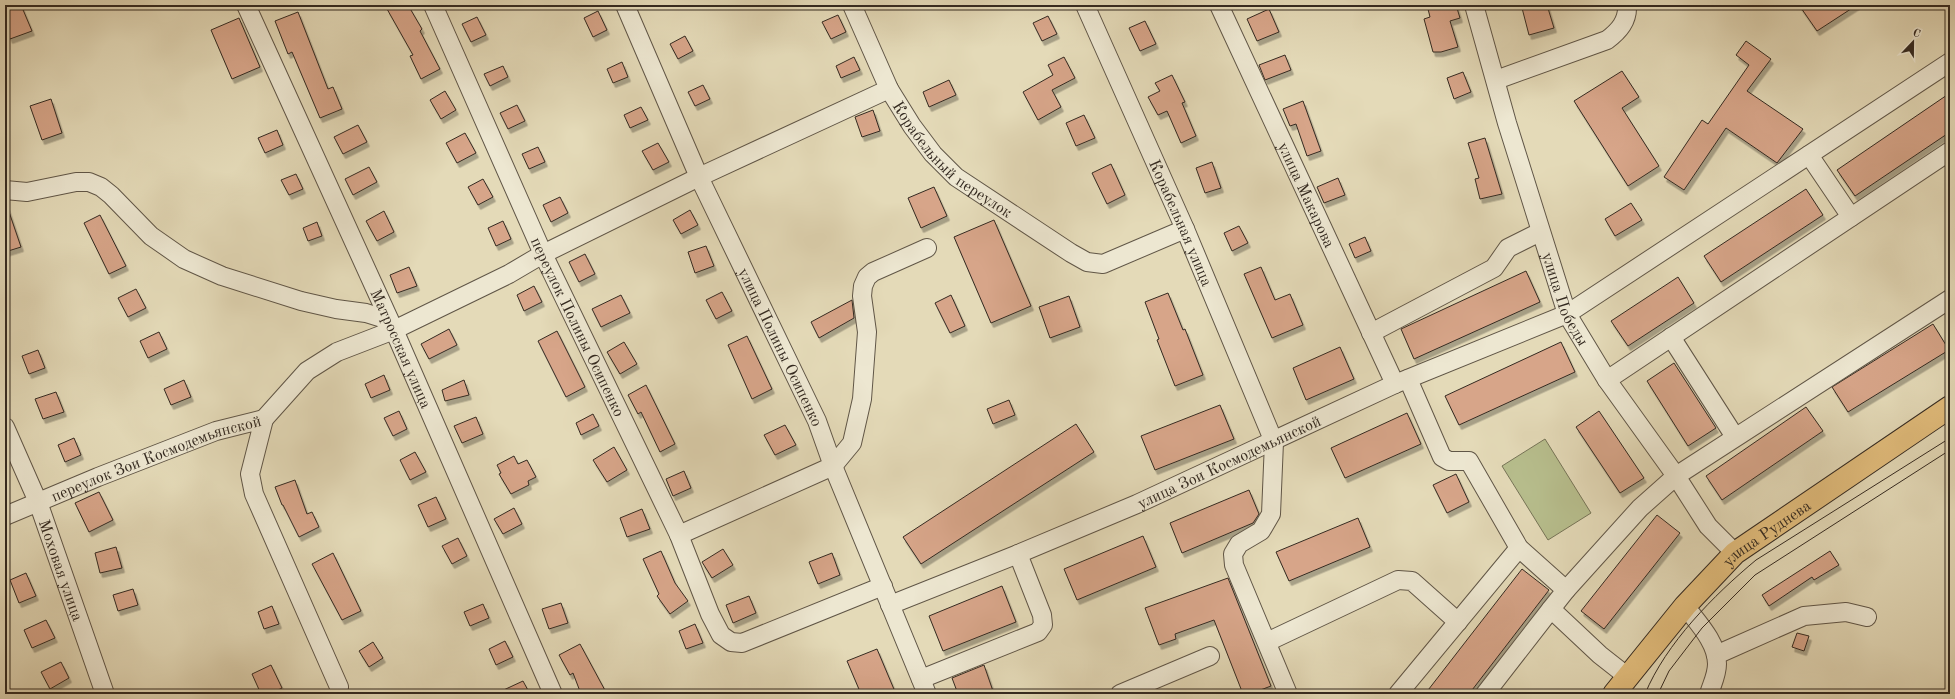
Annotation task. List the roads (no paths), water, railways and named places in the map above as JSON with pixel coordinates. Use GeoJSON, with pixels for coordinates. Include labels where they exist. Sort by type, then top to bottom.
{"type":"FeatureCollection","features":[{"type":"Feature","properties":{"kind":"main road","name":"улица Руднева"},"geometry":{"type":"LineString","coordinates":[[1614,694],[1685,606],[1735,552],[1950,407]]}},
{"type":"Feature","properties":{"kind":"street","name":"Матросская улица"},"geometry":{"type":"LineString","coordinates":[[246,5],[394,330],[553,694]]}},
{"type":"Feature","properties":{"kind":"street","name":"переулок Полины Осипенко"},"geometry":{"type":"LineString","coordinates":[[433,5],[544,254],[679,535],[710,614],[721,635],[731,642],[742,643],[883,586]]}},
{"type":"Feature","properties":{"kind":"street","name":"улица Полины Осипенко"},"geometry":{"type":"LineString","coordinates":[[625,5],[699,177],[817,421],[833,466],[924,686]]}},
{"type":"Feature","properties":{"kind":"street","name":"Корабельный переулок"},"geometry":{"type":"LineString","coordinates":[[852,5],[889,89],[912,126],[933,154],[956,177],[1087,262],[1103,264],[1185,229]]}},
{"type":"Feature","properties":{"kind":"street","name":"Корабельная улица"},"geometry":{"type":"LineString","coordinates":[[1085,5],[1185,229],[1274,442]]}},
{"type":"Feature","properties":{"kind":"street","name":"улица Макарова"},"geometry":{"type":"LineString","coordinates":[[1219,5],[1371,333],[1401,382],[1442,457],[1449,461],[1469,461],[1472,464],[1519,548]]}},
{"type":"Feature","properties":{"kind":"street","name":"улица Победы"},"geometry":{"type":"LineString","coordinates":[[1474,5],[1507,123],[1567,314],[1607,380],[1676,476],[1708,526],[1735,552]]}},
{"type":"Feature","properties":{"kind":"street"},"geometry":{"type":"LineString","coordinates":[[1496,80],[1607,40],[1617,32],[1624,23],[1627,5]]}},
{"type":"Feature","properties":{"kind":"street","name":"улица Зои Космодемьянской"},"geometry":{"type":"LineString","coordinates":[[890,604],[1018,554],[1137,504],[1401,382],[1567,314],[1950,62]]}},
{"type":"Feature","properties":{"kind":"street"},"geometry":{"type":"LineString","coordinates":[[264,419],[307,371],[337,352],[394,330],[509,274],[544,254],[699,177],[889,89]]}},
{"type":"Feature","properties":{"kind":"street"},"geometry":{"type":"LineString","coordinates":[[1607,380],[1950,151]]}},
{"type":"Feature","properties":{"kind":"street"},"geometry":{"type":"LineString","coordinates":[[1809,155],[1851,217]]}},
{"type":"Feature","properties":{"kind":"street"},"geometry":{"type":"LineString","coordinates":[[5,190],[27,192],[76,182],[89,182],[100,187],[111,195],[151,236],[184,259],[222,276],[301,301],[336,309],[366,313],[382,318],[394,330]]}},
{"type":"Feature","properties":{"kind":"street"},"geometry":{"type":"LineString","coordinates":[[1371,333],[1494,268],[1508,248],[1540,232]]}},
{"type":"Feature","properties":{"kind":"street"},"geometry":{"type":"LineString","coordinates":[[679,535],[833,466],[852,443],[862,399],[867,332],[862,296],[863,286],[867,277],[873,272],[927,248]]}},
{"type":"Feature","properties":{"kind":"street"},"geometry":{"type":"LineString","coordinates":[[1485,694],[1566,590],[1640,508],[1676,476],[1950,299]]}},
{"type":"Feature","properties":{"kind":"street"},"geometry":{"type":"LineString","coordinates":[[1671,337],[1735,437]]}},
{"type":"Feature","properties":{"kind":"street","name":"переулок Зои Космодемьянской"},"geometry":{"type":"LineString","coordinates":[[5,516],[216,431],[264,419],[250,474],[254,494],[339,687]]}},
{"type":"Feature","properties":{"kind":"street","name":"Моховая улица"},"geometry":{"type":"LineString","coordinates":[[5,426],[38,502],[105,694]]}},
{"type":"Feature","properties":{"kind":"street"},"geometry":{"type":"LineString","coordinates":[[1274,442],[1272,514],[1261,531],[1239,544],[1233,554],[1234,565],[1288,694]]}},
{"type":"Feature","properties":{"kind":"street"},"geometry":{"type":"LineString","coordinates":[[1398,694],[1519,548],[1566,590]]}},
{"type":"Feature","properties":{"kind":"street"},"geometry":{"type":"LineString","coordinates":[[924,686],[1038,632],[1043,625],[1042,615],[1018,554]]}},
{"type":"Feature","properties":{"kind":"street"},"geometry":{"type":"LineString","coordinates":[[1267,642],[1398,580],[1412,581],[1458,622]]}},
{"type":"Feature","properties":{"kind":"street"},"geometry":{"type":"LineString","coordinates":[[1685,606],[1702,628],[1716,655],[1716,673],[1709,694]]}},
{"type":"Feature","properties":{"kind":"street"},"geometry":{"type":"LineString","coordinates":[[1551,610],[1600,655],[1628,677]]}},
{"type":"Feature","properties":{"kind":"street"},"geometry":{"type":"LineString","coordinates":[[1716,655],[1804,616],[1846,612],[1867,616]]}},
{"type":"Feature","properties":{"kind":"street"},"geometry":{"type":"LineString","coordinates":[[1120,694],[1210,656]]}},
{"type":"Feature","properties":{"kind":"tram line"},"geometry":{"type":"LineString","coordinates":[[1645,694],[1665,656],[1678,638],[1708,604],[1756,560],[1950,438]]}},
{"type":"Feature","properties":{"kind":"tram line"},"geometry":{"type":"LineString","coordinates":[[1658,694],[1669,671],[1702,628],[1755,575],[1950,450]]}}]}
